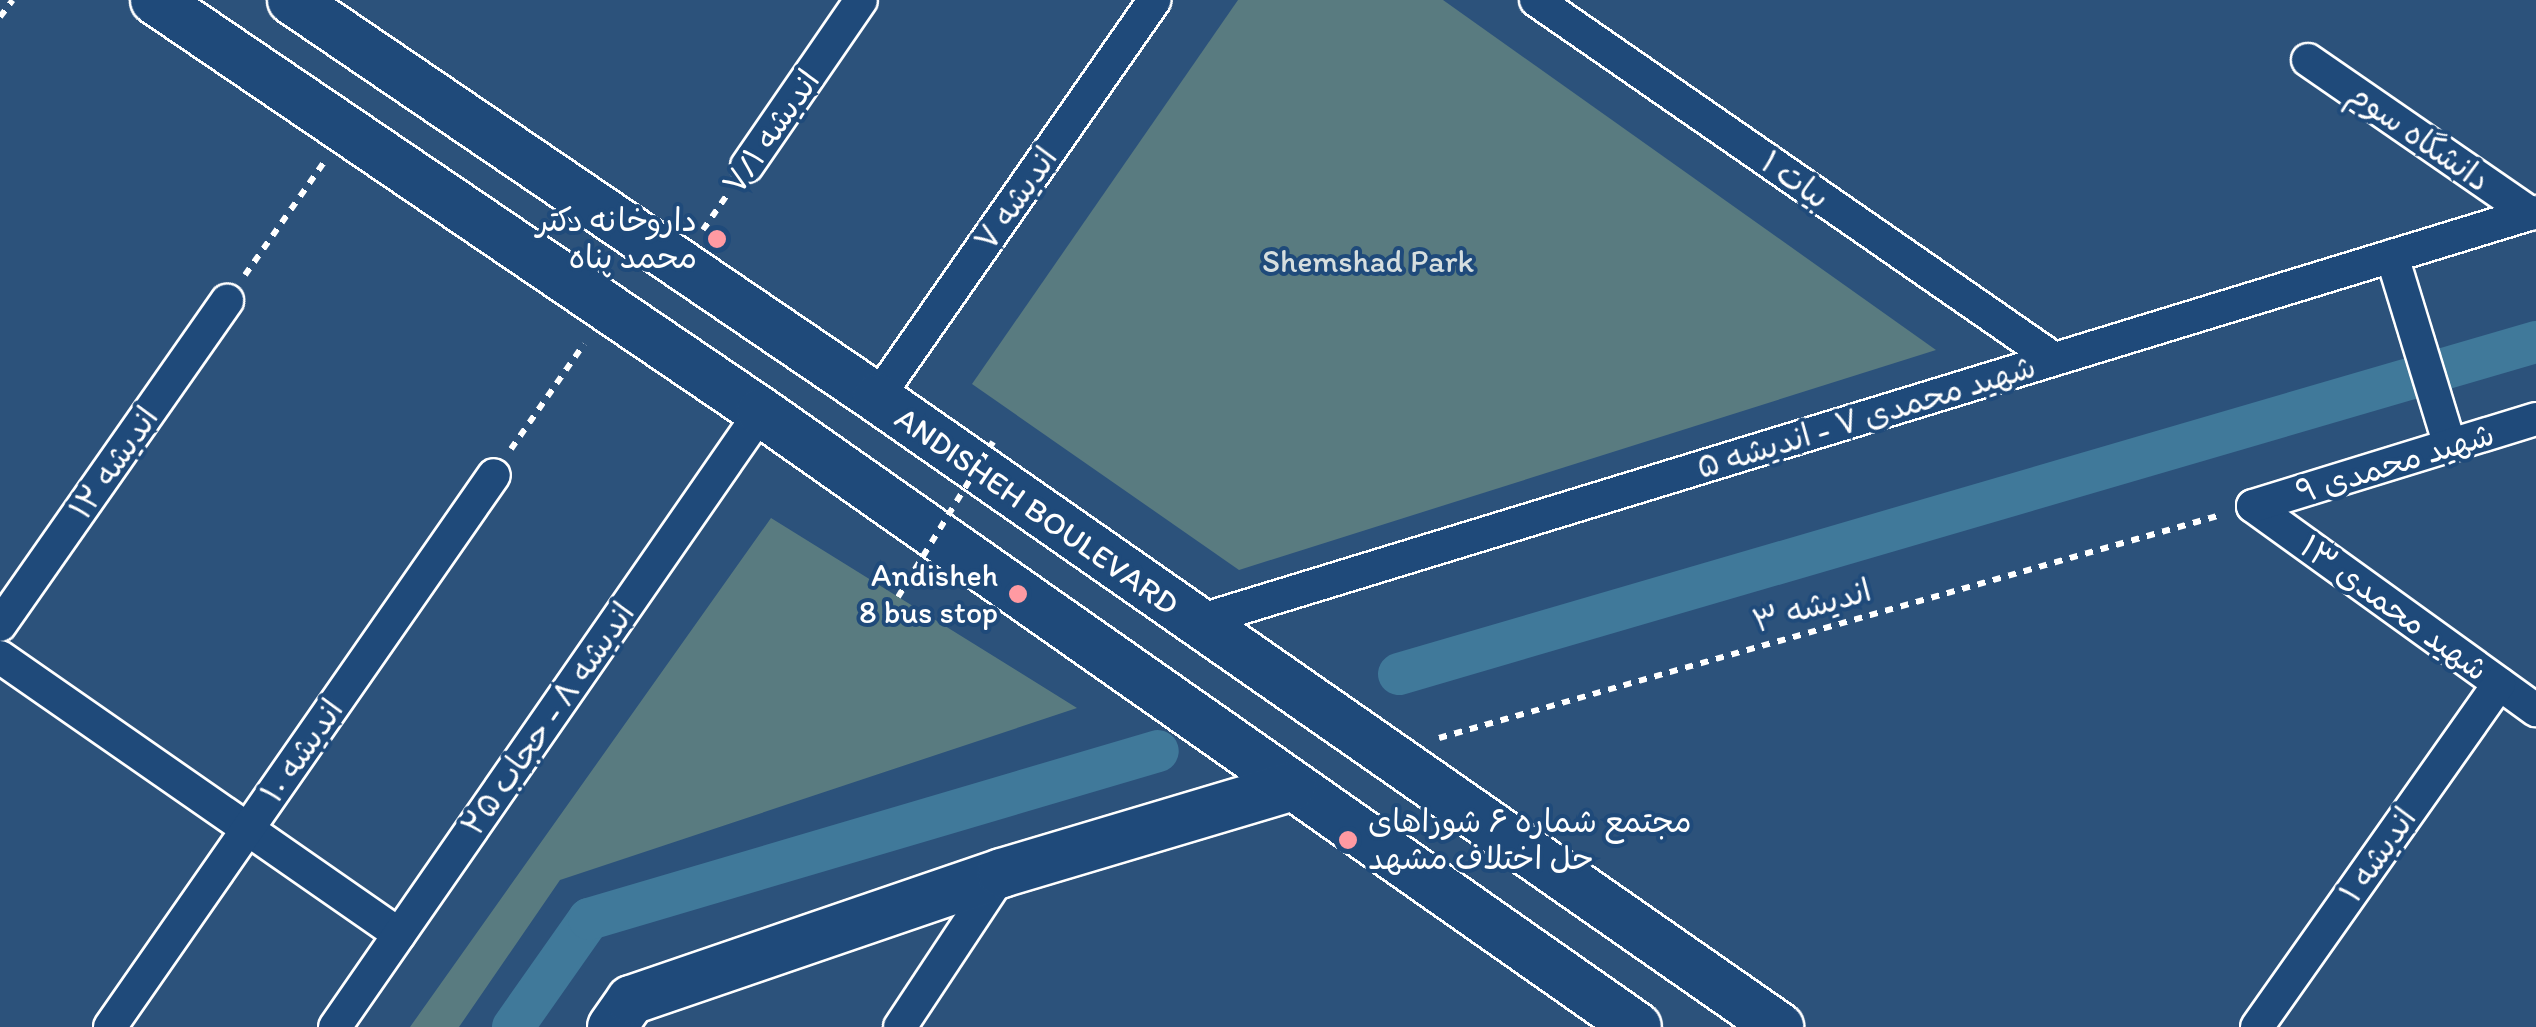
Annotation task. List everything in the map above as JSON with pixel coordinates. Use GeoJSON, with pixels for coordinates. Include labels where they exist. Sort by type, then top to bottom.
{"type":"FeatureCollection","features":[{"type":"Feature","properties":{"kind":"main road"},"geometry":{"type":"LineString","coordinates":[[155,0],[761,412],[1638,1027]]}},
{"type":"Feature","properties":{"kind":"main road","name":"ANDISHEH BOULEVARD"},"geometry":{"type":"LineString","coordinates":[[292,0],[878,398],[1778,1027]]}},
{"type":"Feature","properties":{"kind":"main road"},"geometry":{"type":"LineString","coordinates":[[612,1027],[631,1000],[1002,873],[1291,787]]}},
{"type":"Feature","properties":{"kind":"street","name":"اندیشه ۷/۱"},"geometry":{"type":"LineString","coordinates":[[747,166],[862,0]]}},
{"type":"Feature","properties":{"kind":"street","name":"اندیشه ۷"},"geometry":{"type":"LineString","coordinates":[[878,398],[1155,0]]}},
{"type":"Feature","properties":{"kind":"street","name":"بیات ۱"},"geometry":{"type":"LineString","coordinates":[[1536,0],[2054,359]]}},
{"type":"Feature","properties":{"kind":"street","name":"دانشگاه سوم"},"geometry":{"type":"LineString","coordinates":[[2308,60],[2533,213]]}},
{"type":"Feature","properties":{"kind":"street","name":"شهید محمدی ۷ - اندیشه ۵"},"geometry":{"type":"LineString","coordinates":[[1195,622],[2533,213]]}},
{"type":"Feature","properties":{"kind":"street"},"geometry":{"type":"LineString","coordinates":[[2392,256],[2450,446]]}},
{"type":"Feature","properties":{"kind":"street","name":"اندیشه ۱۲"},"geometry":{"type":"LineString","coordinates":[[0,625],[227,301]]}},
{"type":"Feature","properties":{"kind":"street","name":"اندیشه ۸ - حجاب ۲۵"},"geometry":{"type":"LineString","coordinates":[[335,1027],[761,412]]}},
{"type":"Feature","properties":{"kind":"street","name":"شهید محمدی ۹"},"geometry":{"type":"LineString","coordinates":[[2253,506],[2536,419]]}},
{"type":"Feature","properties":{"kind":"street","name":"اندیشه ۱۰"},"geometry":{"type":"LineString","coordinates":[[110,1027],[494,475]]}},
{"type":"Feature","properties":{"kind":"street","name":"شهید محمدی ۱۳"},"geometry":{"type":"LineString","coordinates":[[2253,506],[2536,710]]}},
{"type":"Feature","properties":{"kind":"street"},"geometry":{"type":"LineString","coordinates":[[0,657],[399,934]]}},
{"type":"Feature","properties":{"kind":"street","name":"اندیشه ۱"},"geometry":{"type":"LineString","coordinates":[[2257,1027],[2499,684]]}},
{"type":"Feature","properties":{"kind":"street"},"geometry":{"type":"LineString","coordinates":[[900,1027],[1002,873]]}},
{"type":"Feature","properties":{"kind":"path"},"geometry":{"type":"LineString","coordinates":[[0,17],[13,0]]}},
{"type":"Feature","properties":{"kind":"path"},"geometry":{"type":"LineString","coordinates":[[227,301],[346,130]]}},
{"type":"Feature","properties":{"kind":"path","name":"اندیشه ۷/۱"},"geometry":{"type":"LineString","coordinates":[[680,264],[747,166]]}},
{"type":"Feature","properties":{"kind":"path"},"geometry":{"type":"LineString","coordinates":[[494,475],[608,308]]}},
{"type":"Feature","properties":{"kind":"path"},"geometry":{"type":"LineString","coordinates":[[898,597],[994,442]]}},
{"type":"Feature","properties":{"kind":"path","name":"اندیشه ۳"},"geometry":{"type":"LineString","coordinates":[[1385,753],[2253,506]]}},
{"type":"Feature","properties":{"kind":"green space","name":"Shemshad Park"},"geometry":{"type":"Polygon","coordinates":[[[1238,0],[1443,0],[1936,350],[1239,570],[972,384],[1238,0]]]}},
{"type":"Feature","properties":{"kind":"green space"},"geometry":{"type":"Polygon","coordinates":[[[771,518],[1077,708],[560,880],[459,1027],[410,1027],[771,518]]]}},
{"type":"Feature","properties":{"kind":"waterway"},"geometry":{"type":"LineString","coordinates":[[1399,674],[2536,342]]}},
{"type":"Feature","properties":{"kind":"waterway"},"geometry":{"type":"LineString","coordinates":[[513,1027],[589,919],[1158,751]]}},
{"type":"Feature","properties":{"kind":"place","name":"داروخانه دکتر محمد پناه"},"geometry":{"type":"Point","coordinates":[717,239]}},
{"type":"Feature","properties":{"kind":"place","name":"Andisheh 8 bus stop"},"geometry":{"type":"Point","coordinates":[1018,594]}},
{"type":"Feature","properties":{"kind":"place","name":"مجتمع شماره ۶ شوراهای حل اختلاف مشهد"},"geometry":{"type":"Point","coordinates":[1348,840]}}]}
